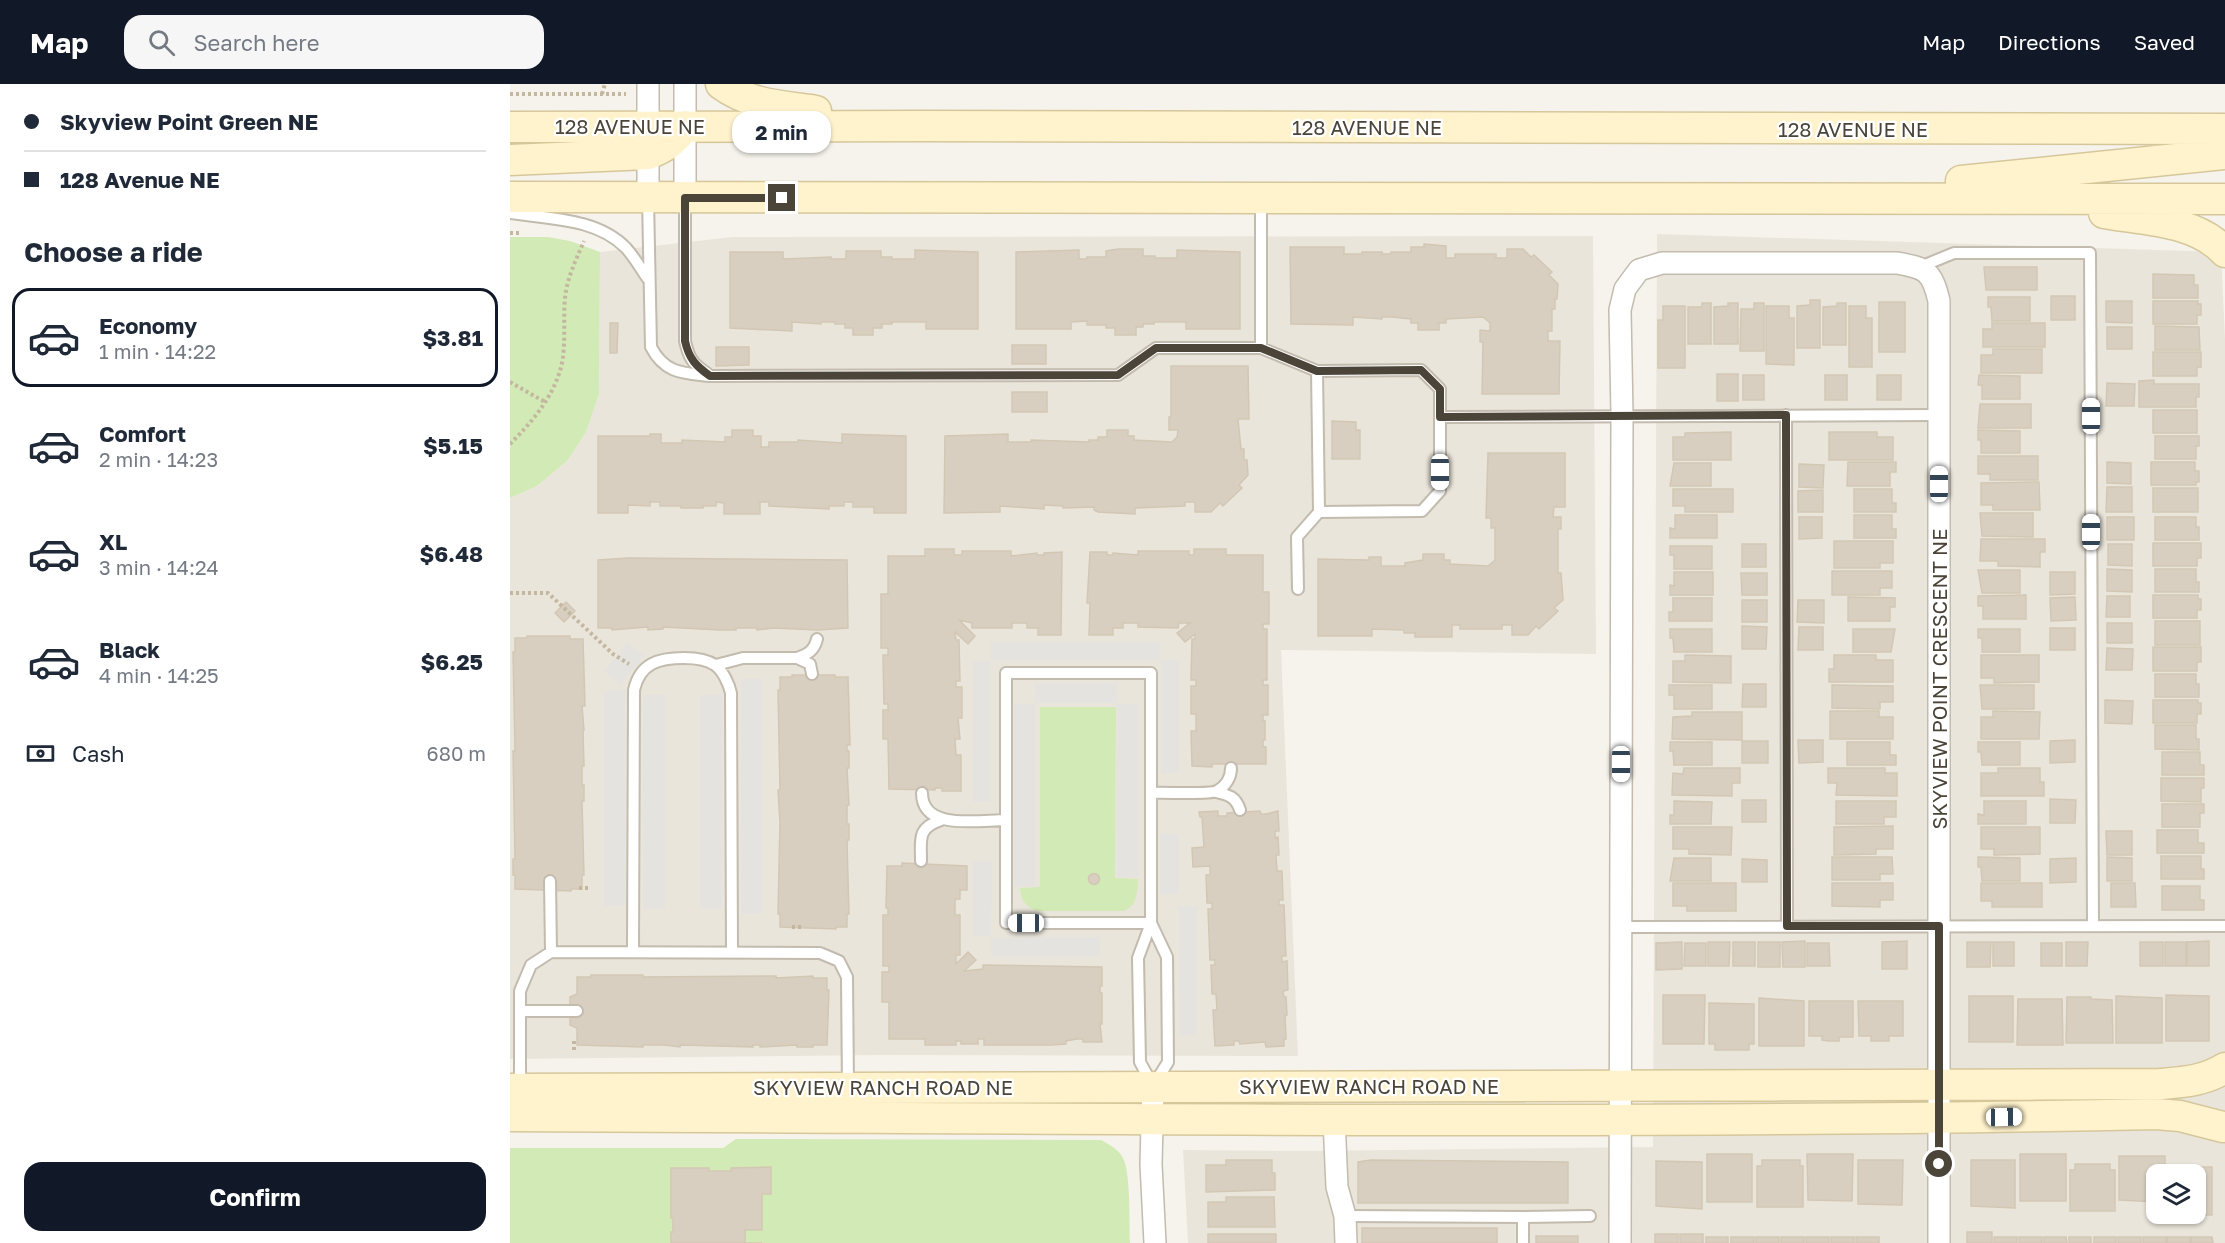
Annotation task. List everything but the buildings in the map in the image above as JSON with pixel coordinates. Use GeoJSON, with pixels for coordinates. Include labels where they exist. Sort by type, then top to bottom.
{"type":"FeatureCollection","features":[{"type":"Feature","properties":{"kind":"main road"},"geometry":{"type":"LineString","coordinates":[[721,84],[740,96],[756,102],[920,126]]}},
{"type":"Feature","properties":{"kind":"main road","name":"128 AVENUE NE"},"geometry":{"type":"LineString","coordinates":[[510,127],[648,140],[686,126],[2225,129]]}},
{"type":"Feature","properties":{"kind":"main road"},"geometry":{"type":"LineString","coordinates":[[510,160],[648,140]]}},
{"type":"Feature","properties":{"kind":"main road"},"geometry":{"type":"LineString","coordinates":[[1815,198],[1906,186],[2225,154]]}},
{"type":"Feature","properties":{"kind":"main road"},"geometry":{"type":"LineString","coordinates":[[510,197],[2225,199]]}},
{"type":"Feature","properties":{"kind":"main road"},"geometry":{"type":"LineString","coordinates":[[2021,198],[2184,226],[2216,242],[2225,252]]}},
{"type":"Feature","properties":{"kind":"main road","name":"SKYVIEW RANCH ROAD NE"},"geometry":{"type":"LineString","coordinates":[[513,1098],[849,1087],[2186,1083],[2212,1076],[2225,1068]]}},
{"type":"Feature","properties":{"kind":"main road"},"geometry":{"type":"LineString","coordinates":[[2224,1128],[2217,1111],[2217,1094],[2225,1073]]}},
{"type":"Feature","properties":{"kind":"main road","name":"SKYVIEW RANCH ROAD NE"},"geometry":{"type":"LineString","coordinates":[[513,1098],[1154,1118],[1939,1119],[2156,1114],[2180,1116],[2224,1128]]}},
{"type":"Feature","properties":{"kind":"street"},"geometry":{"type":"LineString","coordinates":[[648,84],[648,198]]}},
{"type":"Feature","properties":{"kind":"street"},"geometry":{"type":"LineString","coordinates":[[685,84],[685,198]]}},
{"type":"Feature","properties":{"kind":"street"},"geometry":{"type":"LineString","coordinates":[[1620,1243],[1622,415],[1620,310],[1625,289],[1639,270],[1662,263],[1897,263],[1920,267]]}},
{"type":"Feature","properties":{"kind":"street","name":"SKYVIEW POINT CRESCENT NE"},"geometry":{"type":"LineString","coordinates":[[1920,267],[1934,282],[1939,301],[1939,1243]]}},
{"type":"Feature","properties":{"kind":"street"},"geometry":{"type":"LineString","coordinates":[[1153,1086],[1154,1118],[1151,1164],[1155,1243]]}},
{"type":"Feature","properties":{"kind":"street"},"geometry":{"type":"LineString","coordinates":[[1334,1119],[1337,1187],[1345,1216],[1346,1243]]}},
{"type":"Feature","properties":{"kind":"lane"},"geometry":{"type":"LineString","coordinates":[[648,198],[649,334],[655,355],[663,365],[674,370],[710,376],[1118,375],[1156,348],[1261,348],[1317,371],[1421,370],[1440,389],[1440,491],[1422,511],[1319,512]]}},
{"type":"Feature","properties":{"kind":"lane"},"geometry":{"type":"LineString","coordinates":[[685,198],[685,341],[694,365],[710,376]]}},
{"type":"Feature","properties":{"kind":"lane"},"geometry":{"type":"LineString","coordinates":[[1261,198],[1261,348]]}},
{"type":"Feature","properties":{"kind":"lane"},"geometry":{"type":"LineString","coordinates":[[510,213],[580,223],[603,231],[624,247],[649,281]]}},
{"type":"Feature","properties":{"kind":"lane"},"geometry":{"type":"LineString","coordinates":[[1920,267],[1954,253],[2090,254],[2094,926]]}},
{"type":"Feature","properties":{"kind":"lane"},"geometry":{"type":"LineString","coordinates":[[1298,589],[1297,537],[1319,512],[1317,371]]}},
{"type":"Feature","properties":{"kind":"lane"},"geometry":{"type":"LineString","coordinates":[[1786,415],[1787,926]]}},
{"type":"Feature","properties":{"kind":"lane"},"geometry":{"type":"LineString","coordinates":[[1440,417],[1939,415]]}},
{"type":"Feature","properties":{"kind":"lane"},"geometry":{"type":"LineString","coordinates":[[716,666],[744,658],[797,658],[808,654],[815,648],[818,639]]}},
{"type":"Feature","properties":{"kind":"lane"},"geometry":{"type":"LineString","coordinates":[[633,952],[636,681],[650,664],[664,658],[698,658],[716,666],[726,679],[731,693],[732,952]]}},
{"type":"Feature","properties":{"kind":"lane"},"geometry":{"type":"LineString","coordinates":[[797,658],[810,664],[812,674]]}},
{"type":"Feature","properties":{"kind":"lane"},"geometry":{"type":"LineString","coordinates":[[1151,923],[1006,923],[1006,673],[1151,673],[1151,923],[1138,958],[1140,1062],[1153,1086]]}},
{"type":"Feature","properties":{"kind":"lane"},"geometry":{"type":"LineString","coordinates":[[1216,792],[1226,784],[1231,768]]}},
{"type":"Feature","properties":{"kind":"lane"},"geometry":{"type":"LineString","coordinates":[[922,792],[922,803],[928,813],[941,820]]}},
{"type":"Feature","properties":{"kind":"lane"},"geometry":{"type":"LineString","coordinates":[[1151,792],[1216,792],[1229,795],[1237,801],[1240,810]]}},
{"type":"Feature","properties":{"kind":"lane"},"geometry":{"type":"LineString","coordinates":[[921,861],[921,834],[928,824],[941,820],[1006,820]]}},
{"type":"Feature","properties":{"kind":"lane"},"geometry":{"type":"LineString","coordinates":[[550,881],[551,952]]}},
{"type":"Feature","properties":{"kind":"lane"},"geometry":{"type":"LineString","coordinates":[[1151,923],[1167,957],[1167,1062],[1153,1086]]}},
{"type":"Feature","properties":{"kind":"lane"},"geometry":{"type":"LineString","coordinates":[[1621,927],[2225,926]]}},
{"type":"Feature","properties":{"kind":"lane"},"geometry":{"type":"LineString","coordinates":[[513,1098],[520,991],[531,965],[551,952],[820,953],[839,961],[847,977],[849,1087]]}},
{"type":"Feature","properties":{"kind":"lane"},"geometry":{"type":"LineString","coordinates":[[520,1011],[577,1011]]}},
{"type":"Feature","properties":{"kind":"lane"},"geometry":{"type":"LineString","coordinates":[[1345,1216],[1590,1216]]}},
{"type":"Feature","properties":{"kind":"lane"},"geometry":{"type":"LineString","coordinates":[[1523,1217],[1523,1243]]}},
{"type":"Feature","properties":{"kind":"path"},"geometry":{"type":"LineString","coordinates":[[602,94],[605,84]]}},
{"type":"Feature","properties":{"kind":"path"},"geometry":{"type":"LineString","coordinates":[[510,94],[620,94]]}},
{"type":"Feature","properties":{"kind":"path"},"geometry":{"type":"LineString","coordinates":[[510,444],[530,424],[551,393],[562,363],[565,297],[570,273],[584,241]]}},
{"type":"Feature","properties":{"kind":"path"},"geometry":{"type":"LineString","coordinates":[[510,382],[545,402]]}},
{"type":"Feature","properties":{"kind":"path"},"geometry":{"type":"LineString","coordinates":[[510,593],[548,593],[613,654]]}},
{"type":"Feature","properties":{"kind":"path"},"geometry":{"type":"LineString","coordinates":[[579,888],[589,888]]}},
{"type":"Feature","properties":{"kind":"path"},"geometry":{"type":"LineString","coordinates":[[792,927],[802,927]]}},
{"type":"Feature","properties":{"kind":"path"},"geometry":{"type":"LineString","coordinates":[[574,1041],[574,1052]]}},
{"type":"Feature","properties":{"kind":"shaded area"},"geometry":{"type":"Polygon","coordinates":[[[1657,234],[2221,252],[2225,339],[2225,1243],[1188,1243],[1183,1150],[1653,1147],[1657,234]]]}},
{"type":"Feature","properties":{"kind":"shaded area"},"geometry":{"type":"Polygon","coordinates":[[[1593,236],[1596,654],[1281,650],[1298,1056],[880,1055],[510,1059],[510,498],[537,486],[568,460],[586,432],[599,394],[600,252],[733,237],[1593,236]]]}},
{"type":"Feature","properties":{"kind":"shaded area"},"geometry":{"type":"Polygon","coordinates":[[[628,642],[644,656],[620,685],[604,671],[628,642]]]}},
{"type":"Feature","properties":{"kind":"shaded area"},"geometry":{"type":"Polygon","coordinates":[[[991,642],[1160,642],[1160,660],[991,660],[991,642]]]}},
{"type":"Feature","properties":{"kind":"shaded area"},"geometry":{"type":"Polygon","coordinates":[[[1161,660],[1179,660],[1179,773],[1161,773],[1161,660]]]}},
{"type":"Feature","properties":{"kind":"shaded area"},"geometry":{"type":"Polygon","coordinates":[[[973,661],[990,661],[990,802],[973,802],[973,661]]]}},
{"type":"Feature","properties":{"kind":"shaded area"},"geometry":{"type":"Polygon","coordinates":[[[741,679],[762,679],[762,914],[741,914],[741,679]]]}},
{"type":"Feature","properties":{"kind":"shaded area"},"geometry":{"type":"Polygon","coordinates":[[[1035,683],[1117,683],[1118,704],[1138,704],[1138,877],[1117,877],[1117,703],[1035,703],[1035,683]]]}},
{"type":"Feature","properties":{"kind":"shaded area"},"geometry":{"type":"Polygon","coordinates":[[[604,690],[625,690],[625,906],[604,906],[604,690]]]}},
{"type":"Feature","properties":{"kind":"shaded area"},"geometry":{"type":"Polygon","coordinates":[[[643,695],[665,695],[665,909],[643,909],[643,695]]]}},
{"type":"Feature","properties":{"kind":"shaded area"},"geometry":{"type":"Polygon","coordinates":[[[700,695],[722,695],[722,909],[700,909],[700,695]]]}},
{"type":"Feature","properties":{"kind":"shaded area"},"geometry":{"type":"Polygon","coordinates":[[[1014,704],[1035,704],[1035,887],[1014,886],[1014,704]]]}},
{"type":"Feature","properties":{"kind":"shaded area"},"geometry":{"type":"Polygon","coordinates":[[[1160,834],[1179,834],[1179,894],[1160,894],[1160,834]]]}},
{"type":"Feature","properties":{"kind":"shaded area"},"geometry":{"type":"Polygon","coordinates":[[[973,861],[992,861],[991,936],[973,936],[973,861]]]}},
{"type":"Feature","properties":{"kind":"shaded area"},"geometry":{"type":"Polygon","coordinates":[[[1179,906],[1197,906],[1197,1035],[1179,1035],[1179,906]]]}},
{"type":"Feature","properties":{"kind":"shaded area"},"geometry":{"type":"Polygon","coordinates":[[[1100,937],[1100,956],[991,956],[991,938],[1100,937]]]}},
{"type":"Feature","properties":{"kind":"green space"},"geometry":{"type":"Polygon","coordinates":[[[510,237],[548,237],[570,241],[600,252],[599,394],[586,432],[568,460],[537,486],[510,498],[510,237]]]}},
{"type":"Feature","properties":{"kind":"green space"},"geometry":{"type":"Polygon","coordinates":[[[1040,707],[1116,707],[1115,878],[1138,879],[1134,902],[1124,911],[1037,911],[1029,907],[1021,896],[1020,888],[1040,887],[1040,707]]]}},
{"type":"Feature","properties":{"kind":"green space"},"geometry":{"type":"Polygon","coordinates":[[[736,1139],[1101,1140],[1119,1152],[1126,1165],[1130,1243],[510,1243],[510,1148],[723,1148],[736,1139]]]}},
{"type":"Feature","properties":{"kind":"route"},"geometry":{"type":"LineString","coordinates":[[782,198],[685,198],[685,341],[694,365],[710,376],[1118,375],[1156,348],[1261,348],[1317,371],[1421,370],[1440,389],[1440,417],[1786,415],[1787,926],[1939,926],[1939,1164]]}}]}
